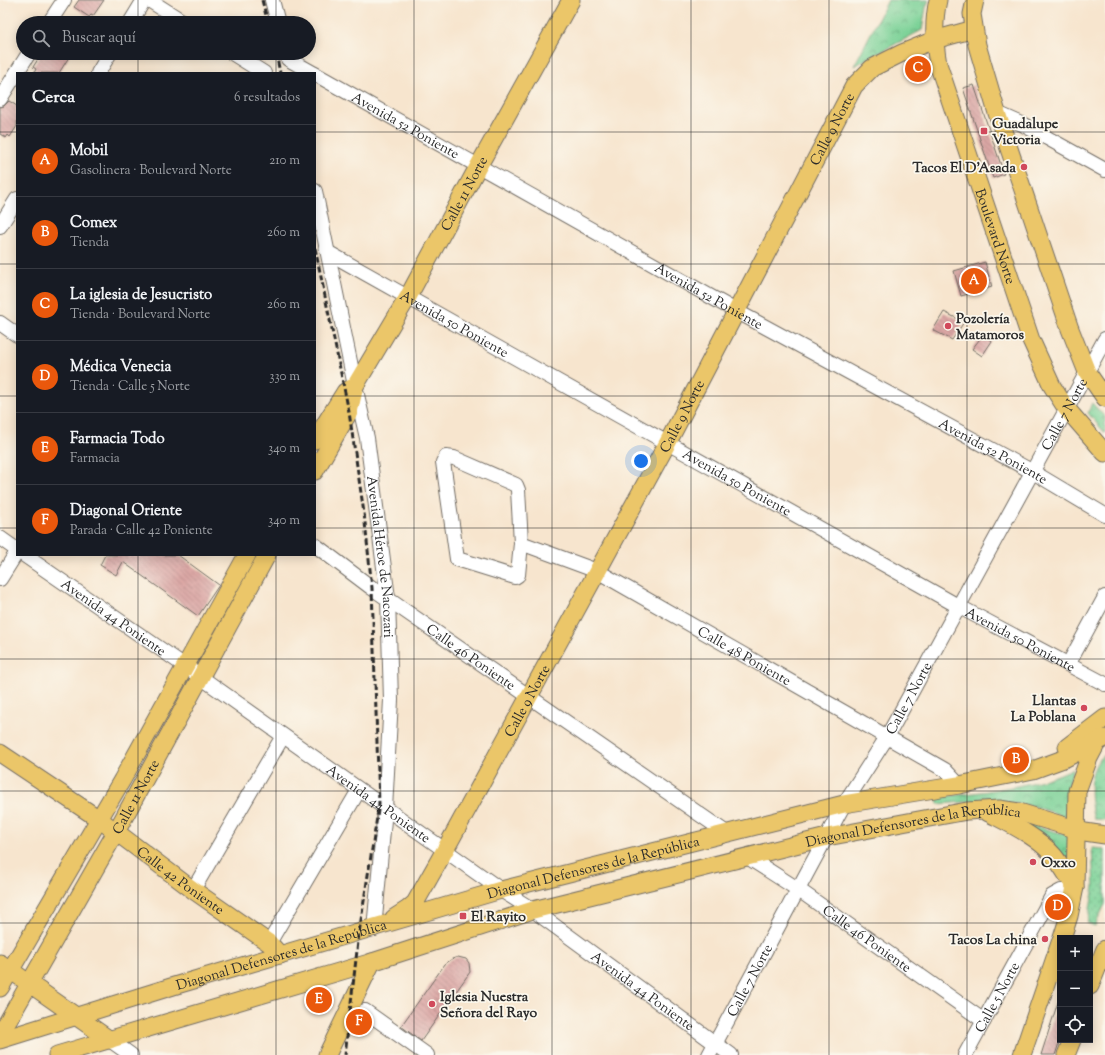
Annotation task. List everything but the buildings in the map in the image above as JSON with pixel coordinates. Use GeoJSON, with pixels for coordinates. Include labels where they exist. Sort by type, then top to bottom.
{"type":"FeatureCollection","features":[{"type":"Feature","properties":{"kind":"main road","name":"Calle 11 Norte"},"geometry":{"type":"LineString","coordinates":[[316,469],[349,412],[355,386],[408,298],[479,165],[572,0]]}},
{"type":"Feature","properties":{"kind":"main road","name":"Boulevard Norte"},"geometry":{"type":"LineString","coordinates":[[938,0],[934,16],[934,40],[938,64],[1031,340],[1052,386],[1066,408],[1105,453]]}},
{"type":"Feature","properties":{"kind":"main road"},"geometry":{"type":"LineString","coordinates":[[975,0],[972,14],[974,30],[997,113],[1070,329],[1087,372],[1105,398]]}},
{"type":"Feature","properties":{"kind":"main road","name":"Calle 9 Norte"},"geometry":{"type":"LineString","coordinates":[[374,929],[408,910],[415,903],[667,444],[854,86],[872,68],[934,40],[974,30]]}},
{"type":"Feature","properties":{"kind":"main road","name":"Calle 11 Norte"},"geometry":{"type":"LineString","coordinates":[[316,438],[345,392],[355,386]]}},
{"type":"Feature","properties":{"kind":"main road","name":"Calle 11 Norte"},"geometry":{"type":"LineString","coordinates":[[0,988],[5,967],[99,819],[246,556]]}},
{"type":"Feature","properties":{"kind":"main road","name":"Calle 11 Norte"},"geometry":{"type":"LineString","coordinates":[[0,1035],[116,832],[266,556]]}},
{"type":"Feature","properties":{"kind":"main road"},"geometry":{"type":"LineString","coordinates":[[1032,770],[1083,736],[1105,718]]}},
{"type":"Feature","properties":{"kind":"main road"},"geometry":{"type":"LineString","coordinates":[[1063,935],[1075,889],[1077,792],[1102,736]]}},
{"type":"Feature","properties":{"kind":"main road","name":"Diagonal Defensores de la República"},"geometry":{"type":"LineString","coordinates":[[0,1040],[501,890],[844,804],[959,785],[1032,770],[1066,758],[1102,736]]}},
{"type":"Feature","properties":{"kind":"main road","name":"Calle 42 Poniente"},"geometry":{"type":"LineString","coordinates":[[0,753],[99,819],[193,890],[269,942],[280,955]]}},
{"type":"Feature","properties":{"kind":"main road","name":"Diagonal Defensores de la República"},"geometry":{"type":"LineString","coordinates":[[57,1055],[372,962],[533,910],[749,858],[827,837],[967,811],[999,809],[1019,812],[1077,830],[1105,835]]}},
{"type":"Feature","properties":{"kind":"main road"},"geometry":{"type":"LineString","coordinates":[[983,810],[1016,827],[1041,844],[1054,857],[1075,889]]}},
{"type":"Feature","properties":{"kind":"main road"},"geometry":{"type":"LineString","coordinates":[[1093,979],[1105,949]]}},
{"type":"Feature","properties":{"kind":"main road"},"geometry":{"type":"LineString","coordinates":[[1022,1055],[1057,951]]}},
{"type":"Feature","properties":{"kind":"main road"},"geometry":{"type":"LineString","coordinates":[[327,1055],[372,962]]}},
{"type":"Feature","properties":{"kind":"main road"},"geometry":{"type":"LineString","coordinates":[[5,967],[110,1040]]}},
{"type":"Feature","properties":{"kind":"main road"},"geometry":{"type":"LineString","coordinates":[[1066,1055],[1071,1043]]}},
{"type":"Feature","properties":{"kind":"street"},"geometry":{"type":"LineString","coordinates":[[54,16],[64,0]]}},
{"type":"Feature","properties":{"kind":"street"},"geometry":{"type":"LineString","coordinates":[[134,16],[144,0]]}},
{"type":"Feature","properties":{"kind":"street"},"geometry":{"type":"LineString","coordinates":[[149,0],[174,16]]}},
{"type":"Feature","properties":{"kind":"street"},"geometry":{"type":"LineString","coordinates":[[272,0],[276,16]]}},
{"type":"Feature","properties":{"kind":"street"},"geometry":{"type":"LineString","coordinates":[[17,72],[24,60]]}},
{"type":"Feature","properties":{"kind":"street"},"geometry":{"type":"LineString","coordinates":[[99,72],[106,60]]}},
{"type":"Feature","properties":{"kind":"street"},"geometry":{"type":"LineString","coordinates":[[243,60],[262,72]]}},
{"type":"Feature","properties":{"kind":"street"},"geometry":{"type":"LineString","coordinates":[[288,60],[291,72]]}},
{"type":"Feature","properties":{"kind":"street","name":"Avenida 52 Poniente"},"geometry":{"type":"LineString","coordinates":[[293,60],[311,72]]}},
{"type":"Feature","properties":{"kind":"street"},"geometry":{"type":"LineString","coordinates":[[0,98],[16,73]]}},
{"type":"Feature","properties":{"kind":"street","name":"Avenida 52 Poniente"},"geometry":{"type":"LineString","coordinates":[[316,75],[479,165],[736,311],[1033,472],[1105,515]]}},
{"type":"Feature","properties":{"kind":"street"},"geometry":{"type":"LineString","coordinates":[[997,113],[1022,124],[1105,170]]}},
{"type":"Feature","properties":{"kind":"street","name":"Avenida Héroe de Nacozari"},"geometry":{"type":"LineString","coordinates":[[316,194],[367,438],[388,598],[391,700],[386,809],[374,929]]}},
{"type":"Feature","properties":{"kind":"street"},"geometry":{"type":"LineString","coordinates":[[0,226],[16,201]]}},
{"type":"Feature","properties":{"kind":"street","name":"Avenida 50 Poniente"},"geometry":{"type":"LineString","coordinates":[[329,253],[958,606],[1069,663],[1105,684]]}},
{"type":"Feature","properties":{"kind":"street"},"geometry":{"type":"LineString","coordinates":[[0,323],[16,334]]}},
{"type":"Feature","properties":{"kind":"street","name":"Calle 7 Norte"},"geometry":{"type":"LineString","coordinates":[[712,1049],[844,804],[887,736],[1105,339]]}},
{"type":"Feature","properties":{"kind":"street"},"geometry":{"type":"LineString","coordinates":[[446,457],[454,458],[516,485],[518,490],[521,543],[518,575],[515,577],[457,559],[443,462],[446,457]]}},
{"type":"Feature","properties":{"kind":"street"},"geometry":{"type":"LineString","coordinates":[[0,538],[16,550]]}},
{"type":"Feature","properties":{"kind":"street","name":"Calle 48 Poniente"},"geometry":{"type":"LineString","coordinates":[[521,543],[597,571],[945,770],[959,785]]}},
{"type":"Feature","properties":{"kind":"street","name":"Calle 46 Poniente"},"geometry":{"type":"LineString","coordinates":[[316,546],[372,588],[728,834]]}},
{"type":"Feature","properties":{"kind":"street"},"geometry":{"type":"LineString","coordinates":[[0,579],[16,553]]}},
{"type":"Feature","properties":{"kind":"street","name":"Avenida 44 Poniente"},"geometry":{"type":"LineString","coordinates":[[25,556],[185,666],[501,890],[533,910],[712,1049],[731,1055]]}},
{"type":"Feature","properties":{"kind":"street"},"geometry":{"type":"LineString","coordinates":[[1069,663],[1105,597]]}},
{"type":"Feature","properties":{"kind":"street"},"geometry":{"type":"LineString","coordinates":[[193,890],[283,736]]}},
{"type":"Feature","properties":{"kind":"street"},"geometry":{"type":"LineString","coordinates":[[269,942],[359,790]]}},
{"type":"Feature","properties":{"kind":"street","name":"Calle 46 Poniente"},"geometry":{"type":"LineString","coordinates":[[749,858],[799,890],[984,1021]]}},
{"type":"Feature","properties":{"kind":"street","name":"Calle 5 Norte"},"geometry":{"type":"LineString","coordinates":[[965,1055],[1052,896],[1061,891],[1075,889]]}},
{"type":"Feature","properties":{"kind":"street"},"geometry":{"type":"LineString","coordinates":[[365,1011],[427,1055]]}},
{"type":"Feature","properties":{"kind":"street"},"geometry":{"type":"LineString","coordinates":[[337,1055],[340,1027]]}},
{"type":"Feature","properties":{"kind":"street"},"geometry":{"type":"LineString","coordinates":[[110,1040],[131,1055]]}},
{"type":"Feature","properties":{"kind":"green space"},"geometry":{"type":"Polygon","coordinates":[[[888,0],[929,0],[926,7],[922,30],[854,66],[888,0]]]}},
{"type":"Feature","properties":{"kind":"green space"},"geometry":{"type":"Polygon","coordinates":[[[1092,403],[1105,417],[1105,433],[1088,413],[1092,403]]]}},
{"type":"Feature","properties":{"kind":"green space"},"geometry":{"type":"Polygon","coordinates":[[[1105,755],[1105,820],[1094,819],[1090,784],[1095,767],[1099,760],[1105,755]]]}},
{"type":"Feature","properties":{"kind":"green space"},"geometry":{"type":"Polygon","coordinates":[[[1073,768],[1068,789],[1067,817],[1032,806],[992,800],[938,804],[937,797],[969,794],[1027,784],[1061,774],[1073,768]]]}},
{"type":"Feature","properties":{"kind":"green space"},"geometry":{"type":"Polygon","coordinates":[[[1009,819],[1072,836],[1073,862],[1009,819]]]}},
{"type":"Feature","properties":{"kind":"green space"},"geometry":{"type":"Polygon","coordinates":[[[1092,848],[1105,849],[1105,904],[1095,926],[1087,923],[1094,887],[1092,848]]]}},
{"type":"Feature","properties":{"kind":"railway"},"geometry":{"type":"LineString","coordinates":[[262,0],[266,16]]}},
{"type":"Feature","properties":{"kind":"railway"},"geometry":{"type":"LineString","coordinates":[[277,60],[280,72]]}},
{"type":"Feature","properties":{"kind":"railway"},"geometry":{"type":"LineString","coordinates":[[316,253],[349,412],[364,513],[372,588],[379,804],[359,933],[345,1055]]}},
{"type":"Feature","properties":{"kind":"place","name":"La iglesia de Jesucristo"},"geometry":{"type":"Point","coordinates":[918,69]}},
{"type":"Feature","properties":{"kind":"place","name":"Guadalupe Victoria"},"geometry":{"type":"Point","coordinates":[984,131]}},
{"type":"Feature","properties":{"kind":"place","name":"Tacos El D'Asada"},"geometry":{"type":"Point","coordinates":[1024,167]}},
{"type":"Feature","properties":{"kind":"place","name":"Mobil"},"geometry":{"type":"Point","coordinates":[974,281]}},
{"type":"Feature","properties":{"kind":"place","name":"Pozolería Matamoros"},"geometry":{"type":"Point","coordinates":[948,326]}},
{"type":"Feature","properties":{"kind":"place","name":"Llantas La Poblana"},"geometry":{"type":"Point","coordinates":[1084,708]}},
{"type":"Feature","properties":{"kind":"place","name":"Comex"},"geometry":{"type":"Point","coordinates":[1016,760]}},
{"type":"Feature","properties":{"kind":"place","name":"Oxxo"},"geometry":{"type":"Point","coordinates":[1033,862]}},
{"type":"Feature","properties":{"kind":"place","name":"Médica Venecia"},"geometry":{"type":"Point","coordinates":[1058,907]}},
{"type":"Feature","properties":{"kind":"place","name":"El Rayito"},"geometry":{"type":"Point","coordinates":[463,916]}},
{"type":"Feature","properties":{"kind":"place","name":"Tacos La china"},"geometry":{"type":"Point","coordinates":[1045,939]}},
{"type":"Feature","properties":{"kind":"place","name":"Farmacia Todo"},"geometry":{"type":"Point","coordinates":[319,1000]}},
{"type":"Feature","properties":{"kind":"place","name":"Iglesia Nuestra Señora del Rayo"},"geometry":{"type":"Point","coordinates":[432,1004]}},
{"type":"Feature","properties":{"kind":"place","name":"Diagonal Oriente"},"geometry":{"type":"Point","coordinates":[359,1022]}}]}
